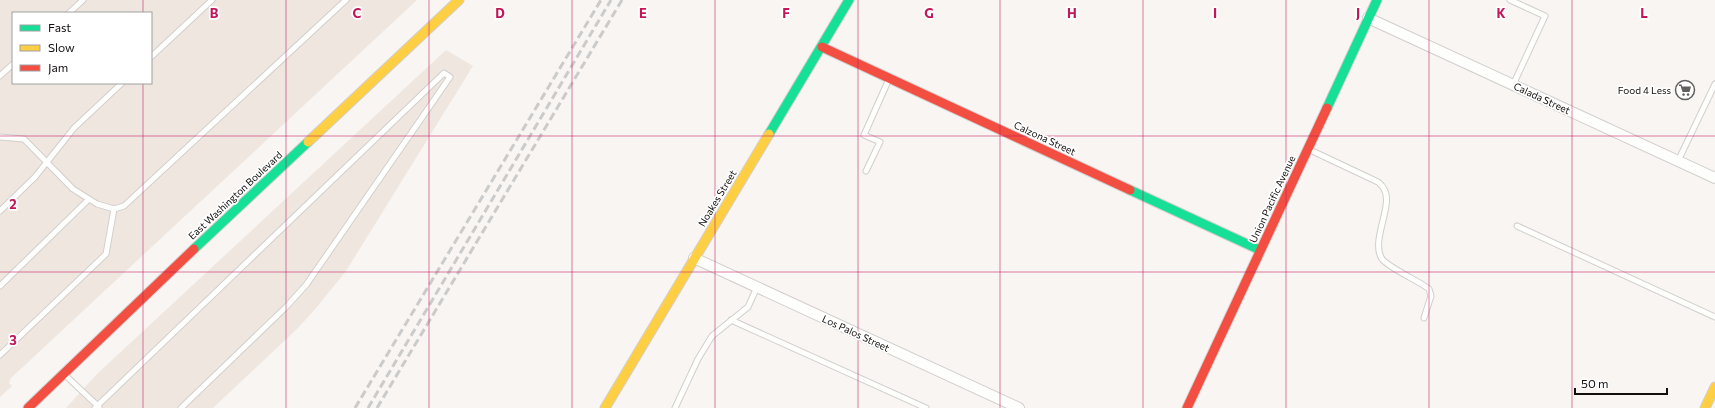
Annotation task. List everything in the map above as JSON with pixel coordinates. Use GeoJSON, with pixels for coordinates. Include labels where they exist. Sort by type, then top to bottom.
{"type":"FeatureCollection","features":[{"type":"Feature","properties":{"kind":"street","name":"East Washington Boulevard"},"geometry":{"type":"LineString","coordinates":[[28,408],[63,373],[458,0]]}},
{"type":"Feature","properties":{"kind":"street","name":"Noakes Street"},"geometry":{"type":"LineString","coordinates":[[605,408],[849,0]]}},
{"type":"Feature","properties":{"kind":"street","name":"Union Pacific Avenue"},"geometry":{"type":"LineString","coordinates":[[1187,408],[1377,0]]}},
{"type":"Feature","properties":{"kind":"street","name":"Calada Street"},"geometry":{"type":"LineString","coordinates":[[1368,18],[1715,178]]}},
{"type":"Feature","properties":{"kind":"street","name":"Calzona Street"},"geometry":{"type":"LineString","coordinates":[[822,47],[1260,250]]}},
{"type":"Feature","properties":{"kind":"street","name":"Los Palos Street"},"geometry":{"type":"LineString","coordinates":[[694,258],[1019,408]]}},
{"type":"Feature","properties":{"kind":"street"},"geometry":{"type":"LineString","coordinates":[[1705,408],[1715,387]]}},
{"type":"Feature","properties":{"kind":"lane"},"geometry":{"type":"LineString","coordinates":[[70,12],[83,0]]}},
{"type":"Feature","properties":{"kind":"lane"},"geometry":{"type":"LineString","coordinates":[[152,55],[212,0]]}},
{"type":"Feature","properties":{"kind":"lane"},"geometry":{"type":"LineString","coordinates":[[0,137],[24,139],[47,161],[66,183],[88,200],[114,210],[124,206],[133,199],[346,0]]}},
{"type":"Feature","properties":{"kind":"lane"},"geometry":{"type":"LineString","coordinates":[[1510,0],[1545,16],[1513,85]]}},
{"type":"Feature","properties":{"kind":"lane"},"geometry":{"type":"LineString","coordinates":[[0,76],[12,65]]}},
{"type":"Feature","properties":{"kind":"lane"},"geometry":{"type":"LineString","coordinates":[[63,373],[97,407],[444,73],[450,77],[306,285],[286,307],[181,408]]}},
{"type":"Feature","properties":{"kind":"lane"},"geometry":{"type":"LineString","coordinates":[[866,171],[880,142],[864,134],[889,78]]}},
{"type":"Feature","properties":{"kind":"lane"},"geometry":{"type":"LineString","coordinates":[[0,211],[35,177],[74,128],[121,84]]}},
{"type":"Feature","properties":{"kind":"lane"},"geometry":{"type":"LineString","coordinates":[[1678,161],[1715,84]]}},
{"type":"Feature","properties":{"kind":"lane"},"geometry":{"type":"LineString","coordinates":[[1307,149],[1378,182],[1385,189],[1386,198],[1379,243],[1380,252],[1385,262],[1429,289],[1431,296],[1424,318]]}},
{"type":"Feature","properties":{"kind":"lane"},"geometry":{"type":"LineString","coordinates":[[0,286],[88,200]]}},
{"type":"Feature","properties":{"kind":"lane"},"geometry":{"type":"LineString","coordinates":[[0,355],[106,254],[114,210]]}},
{"type":"Feature","properties":{"kind":"lane"},"geometry":{"type":"LineString","coordinates":[[1517,226],[1715,317]]}},
{"type":"Feature","properties":{"kind":"lane"},"geometry":{"type":"LineString","coordinates":[[675,408],[698,359],[712,336],[748,307],[757,287]]}},
{"type":"Feature","properties":{"kind":"lane"},"geometry":{"type":"LineString","coordinates":[[731,320],[926,408]]}},
{"type":"Feature","properties":{"kind":"shaded area"},"geometry":{"type":"Polygon","coordinates":[[[0,0],[417,0],[11,378],[9,383],[12,386],[0,397],[0,0]]]}},
{"type":"Feature","properties":{"kind":"shaded area"},"geometry":{"type":"Polygon","coordinates":[[[446,50],[473,66],[346,271],[298,328],[213,408],[66,408],[97,374],[446,50]]]}},
{"type":"Feature","properties":{"kind":"railway"},"geometry":{"type":"LineString","coordinates":[[355,408],[601,0]]}},
{"type":"Feature","properties":{"kind":"railway"},"geometry":{"type":"LineString","coordinates":[[368,408],[611,0]]}},
{"type":"Feature","properties":{"kind":"railway"},"geometry":{"type":"LineString","coordinates":[[377,408],[622,0]]}},
{"type":"Feature","properties":{"kind":"traffic: fast"},"geometry":{"type":"LineString","coordinates":[[769,134],[849,0]]}},
{"type":"Feature","properties":{"kind":"traffic: fast"},"geometry":{"type":"LineString","coordinates":[[1327,108],[1377,0]]}},
{"type":"Feature","properties":{"kind":"traffic: fast"},"geometry":{"type":"LineString","coordinates":[[194,249],[308,142]]}},
{"type":"Feature","properties":{"kind":"traffic: fast"},"geometry":{"type":"LineString","coordinates":[[1130,190],[1260,250]]}},
{"type":"Feature","properties":{"kind":"traffic: slow"},"geometry":{"type":"LineString","coordinates":[[308,142],[459,0]]}},
{"type":"Feature","properties":{"kind":"traffic: slow"},"geometry":{"type":"LineString","coordinates":[[605,408],[769,134]]}},
{"type":"Feature","properties":{"kind":"traffic: slow"},"geometry":{"type":"LineString","coordinates":[[1705,408],[1715,387]]}},
{"type":"Feature","properties":{"kind":"traffic: jam"},"geometry":{"type":"LineString","coordinates":[[822,47],[1130,190]]}},
{"type":"Feature","properties":{"kind":"traffic: jam"},"geometry":{"type":"LineString","coordinates":[[1187,408],[1327,108]]}},
{"type":"Feature","properties":{"kind":"traffic: jam"},"geometry":{"type":"LineString","coordinates":[[28,408],[194,249]]}},
{"type":"Feature","properties":{"kind":"place","name":"Food 4 Less"},"geometry":{"type":"Point","coordinates":[1685,90]}}]}
